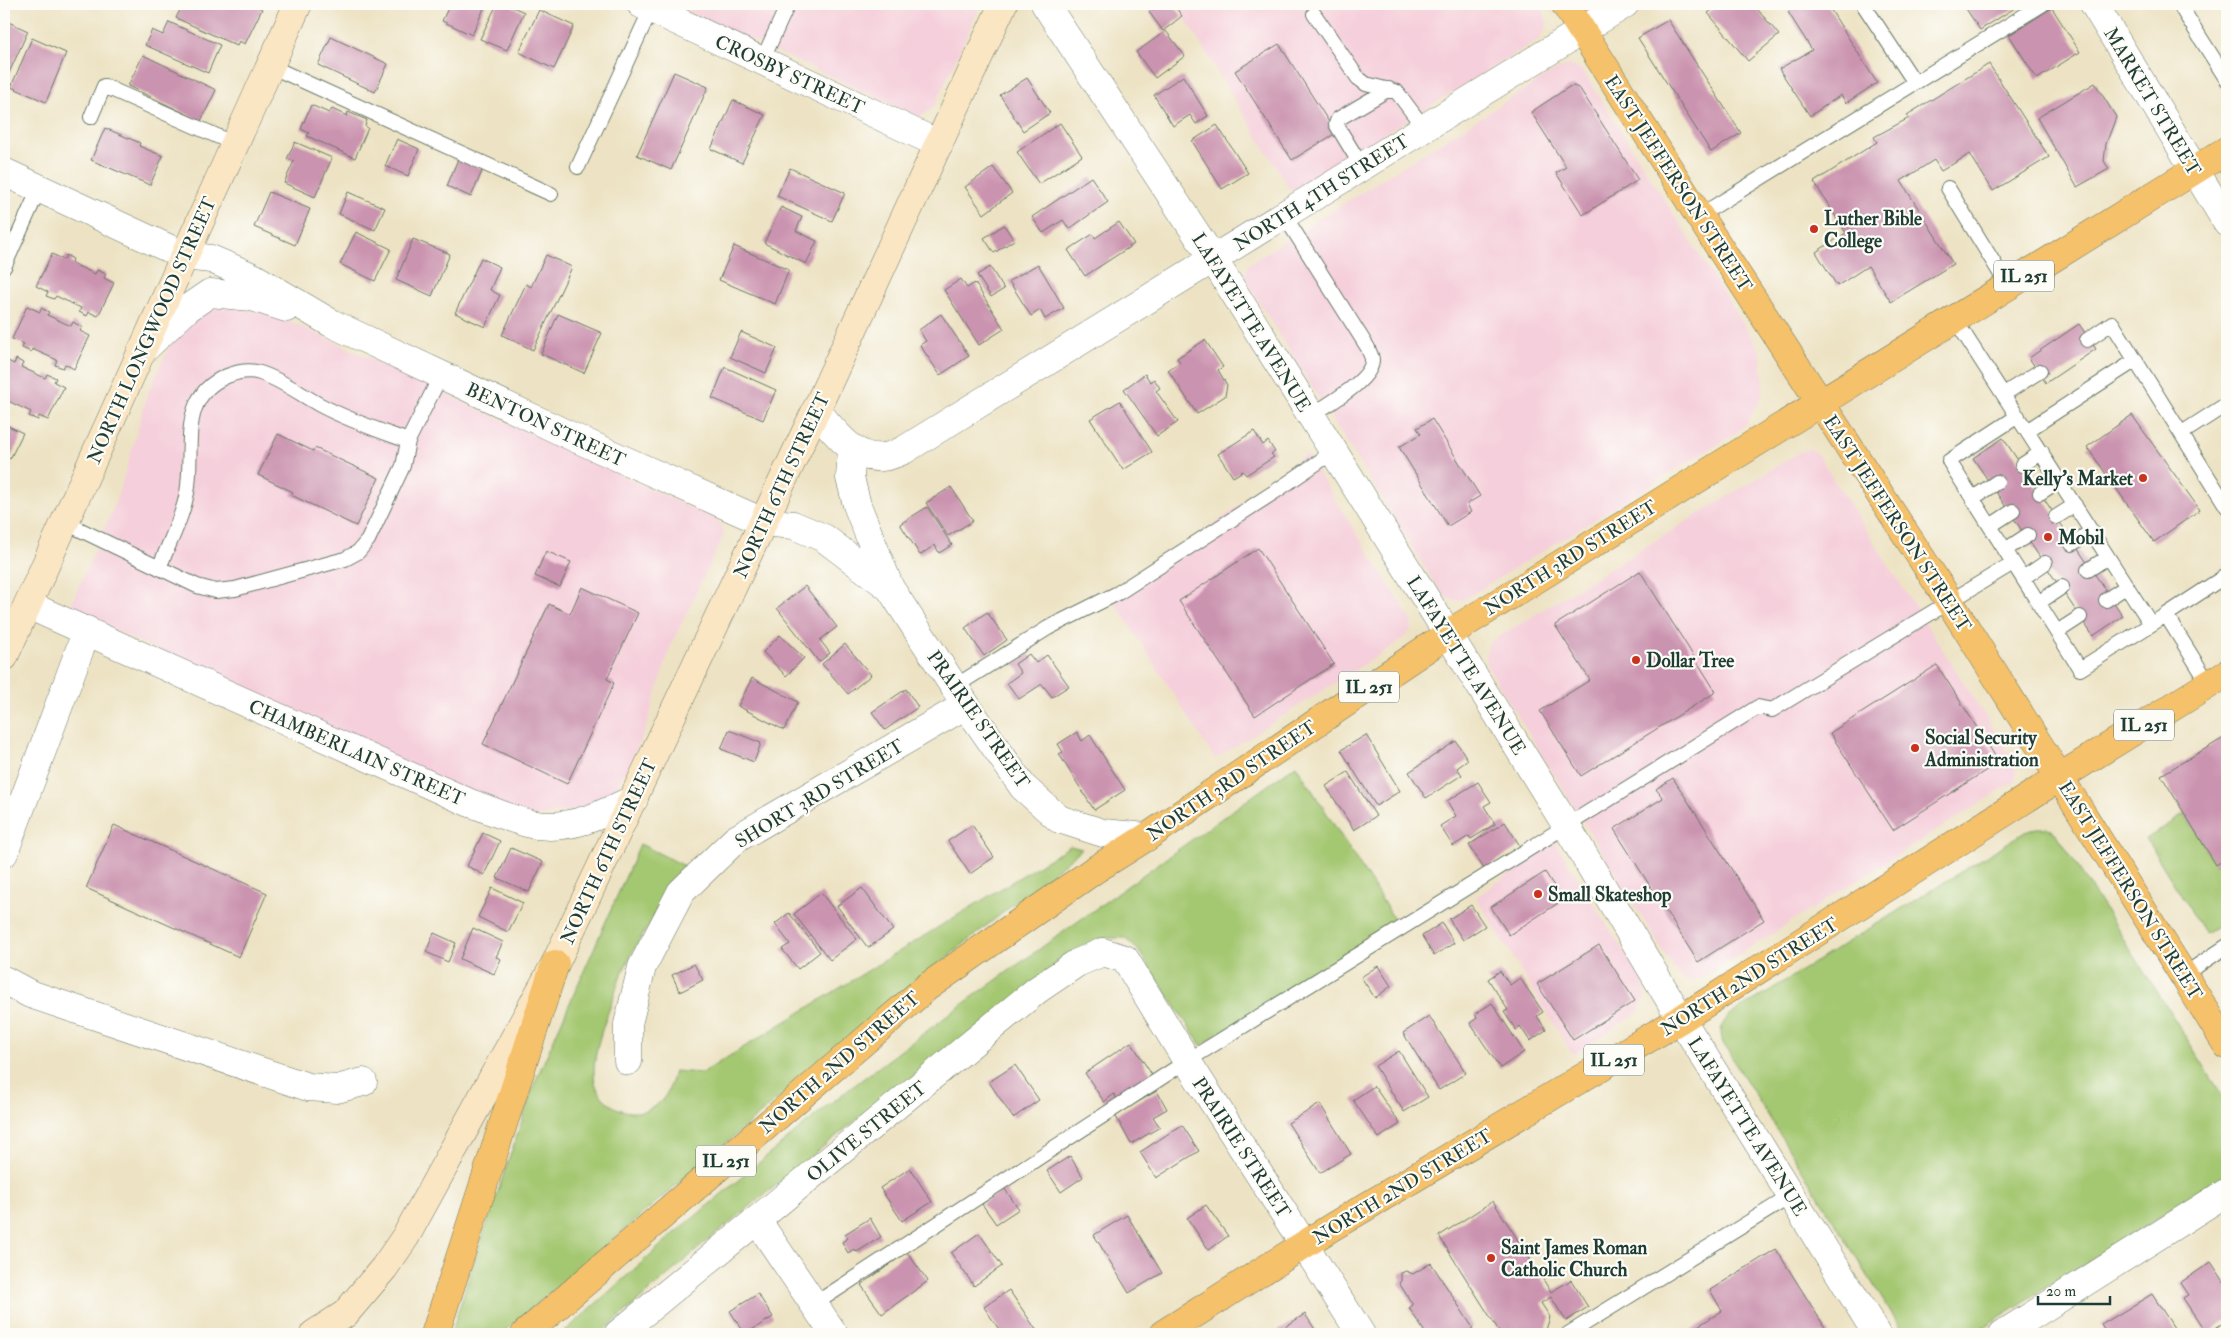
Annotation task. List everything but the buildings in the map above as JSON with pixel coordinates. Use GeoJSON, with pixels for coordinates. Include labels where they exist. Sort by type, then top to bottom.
{"type":"FeatureCollection","features":[{"type":"Feature","properties":{"kind":"main road","name":"NORTH LONGWOOD STREET"},"geometry":{"type":"LineString","coordinates":[[4,657],[138,355],[298,4]]}},
{"type":"Feature","properties":{"kind":"main road","name":"NORTH 6TH STREET"},"geometry":{"type":"LineString","coordinates":[[314,1334],[345,1314],[384,1268],[406,1236],[555,964],[816,410],[1003,4]]}},
{"type":"Feature","properties":{"kind":"main road","name":"EAST JEFFERSON STREET"},"geometry":{"type":"LineString","coordinates":[[1565,4],[1699,216],[1949,602],[2185,974],[2227,1045]]}},
{"type":"Feature","properties":{"kind":"main road","name":"NORTH 3RD STREET"},"geometry":{"type":"LineString","coordinates":[[926,987],[1093,871],[1448,634],[1820,401],[2227,150]]}},
{"type":"Feature","properties":{"kind":"main road","name":"NORTH 2ND STREET"},"geometry":{"type":"LineString","coordinates":[[1163,1334],[1304,1245],[1681,1019],[2060,777],[2218,679]]}},
{"type":"Feature","properties":{"kind":"main road"},"geometry":{"type":"LineString","coordinates":[[435,1334],[555,964]]}},
{"type":"Feature","properties":{"kind":"main road","name":"NORTH 2ND STREET"},"geometry":{"type":"LineString","coordinates":[[525,1334],[926,987]]}},
{"type":"Feature","properties":{"kind":"street","name":"LAFAYETTE AVENUE"},"geometry":{"type":"LineString","coordinates":[[1045,4],[1213,259],[1332,452],[1448,634],[1566,825],[1681,1019],[1877,1334]]}},
{"type":"Feature","properties":{"kind":"street","name":"NORTH 4TH STREET"},"geometry":{"type":"LineString","coordinates":[[816,410],[852,448],[866,456],[881,458],[904,450],[1625,4]]}},
{"type":"Feature","properties":{"kind":"street","name":"MARKET STREET"},"geometry":{"type":"LineString","coordinates":[[2094,4],[2227,223]]}},
{"type":"Feature","properties":{"kind":"street","name":"CROSBY STREET"},"geometry":{"type":"LineString","coordinates":[[646,6],[939,144]]}},
{"type":"Feature","properties":{"kind":"street","name":"BENTON STREET"},"geometry":{"type":"LineString","coordinates":[[4,172],[184,256],[211,259],[253,277],[330,323],[763,522]]}},
{"type":"Feature","properties":{"kind":"street","name":"BENTON STREET"},"geometry":{"type":"LineString","coordinates":[[138,355],[188,308],[210,293],[252,297],[330,323]]}},
{"type":"Feature","properties":{"kind":"street","name":"PRAIRIE STREET"},"geometry":{"type":"LineString","coordinates":[[852,448],[850,478],[857,505],[890,588],[960,696],[1023,787],[1059,820],[1103,833],[1146,837]]}},
{"type":"Feature","properties":{"kind":"street","name":"PRAIRIE STREET"},"geometry":{"type":"LineString","coordinates":[[763,522],[793,525],[824,538],[890,588]]}},
{"type":"Feature","properties":{"kind":"street","name":"CHAMBERLAIN STREET"},"geometry":{"type":"LineString","coordinates":[[28,605],[470,803],[536,825],[566,825],[599,816],[634,799]]}},
{"type":"Feature","properties":{"kind":"street"},"geometry":{"type":"LineString","coordinates":[[4,852],[87,630]]}},
{"type":"Feature","properties":{"kind":"street","name":"SHORT 3RD STREET"},"geometry":{"type":"LineString","coordinates":[[628,1061],[628,1024],[642,967],[681,892],[736,839],[960,696]]}},
{"type":"Feature","properties":{"kind":"street","name":"OLIVE STREET"},"geometry":{"type":"LineString","coordinates":[[618,1334],[1038,990],[1077,963],[1103,952],[1125,959]]}},
{"type":"Feature","properties":{"kind":"street","name":"PRAIRIE STREET"},"geometry":{"type":"LineString","coordinates":[[1125,959],[1187,1061],[1361,1334]]}},
{"type":"Feature","properties":{"kind":"street"},"geometry":{"type":"LineString","coordinates":[[4,980],[9,985],[38,997],[308,1087],[337,1089],[363,1082]]}},
{"type":"Feature","properties":{"kind":"street"},"geometry":{"type":"LineString","coordinates":[[2003,1334],[2227,1192]]}},
{"type":"Feature","properties":{"kind":"street"},"geometry":{"type":"LineString","coordinates":[[757,1220],[834,1334]]}},
{"type":"Feature","properties":{"kind":"lane"},"geometry":{"type":"LineString","coordinates":[[762,61],[788,4]]}},
{"type":"Feature","properties":{"kind":"lane"},"geometry":{"type":"LineString","coordinates":[[1863,4],[1914,83]]}},
{"type":"Feature","properties":{"kind":"lane"},"geometry":{"type":"LineString","coordinates":[[1699,216],[2043,4]]}},
{"type":"Feature","properties":{"kind":"lane"},"geometry":{"type":"LineString","coordinates":[[2179,4],[2227,80]]}},
{"type":"Feature","properties":{"kind":"lane"},"geometry":{"type":"LineString","coordinates":[[578,167],[646,6]]}},
{"type":"Feature","properties":{"kind":"lane"},"geometry":{"type":"LineString","coordinates":[[1314,14],[1358,78],[1366,84],[1397,92],[1424,128]]}},
{"type":"Feature","properties":{"kind":"lane"},"geometry":{"type":"LineString","coordinates":[[270,66],[551,194]]}},
{"type":"Feature","properties":{"kind":"lane"},"geometry":{"type":"LineString","coordinates":[[91,117],[104,86],[235,144]]}},
{"type":"Feature","properties":{"kind":"lane"},"geometry":{"type":"LineString","coordinates":[[1362,167],[1336,124],[1338,119],[1388,89]]}},
{"type":"Feature","properties":{"kind":"lane"},"geometry":{"type":"LineString","coordinates":[[1948,188],[2008,286]]}},
{"type":"Feature","properties":{"kind":"lane"},"geometry":{"type":"LineString","coordinates":[[4,267],[39,189]]}},
{"type":"Feature","properties":{"kind":"lane"},"geometry":{"type":"LineString","coordinates":[[1284,214],[1368,348],[1372,360],[1370,370],[1364,379],[1311,416]]}},
{"type":"Feature","properties":{"kind":"lane"},"geometry":{"type":"LineString","coordinates":[[1954,318],[2028,430],[2151,624]]}},
{"type":"Feature","properties":{"kind":"lane"},"geometry":{"type":"LineString","coordinates":[[2087,340],[2112,323],[2227,506]]}},
{"type":"Feature","properties":{"kind":"lane"},"geometry":{"type":"LineString","coordinates":[[2028,430],[2136,360]]}},
{"type":"Feature","properties":{"kind":"lane"},"geometry":{"type":"LineString","coordinates":[[159,568],[178,523],[187,492],[190,431],[197,400],[214,381],[239,371],[258,372],[363,425],[408,441]]}},
{"type":"Feature","properties":{"kind":"lane"},"geometry":{"type":"LineString","coordinates":[[2004,394],[2040,371]]}},
{"type":"Feature","properties":{"kind":"lane"},"geometry":{"type":"LineString","coordinates":[[64,522],[197,586],[216,591],[235,589],[345,558],[358,552],[368,540],[403,466],[408,441],[441,375]]}},
{"type":"Feature","properties":{"kind":"lane"},"geometry":{"type":"LineString","coordinates":[[2182,433],[2227,404]]}},
{"type":"Feature","properties":{"kind":"lane"},"geometry":{"type":"LineString","coordinates":[[2018,416],[1950,461],[2080,669],[2227,575]]}},
{"type":"Feature","properties":{"kind":"lane"},"geometry":{"type":"LineString","coordinates":[[960,696],[1048,628],[1118,592],[1279,489],[1332,452]]}},
{"type":"Feature","properties":{"kind":"lane"},"geometry":{"type":"LineString","coordinates":[[2022,465],[2042,452]]}},
{"type":"Feature","properties":{"kind":"lane"},"geometry":{"type":"LineString","coordinates":[[2040,493],[2060,480]]}},
{"type":"Feature","properties":{"kind":"lane"},"geometry":{"type":"LineString","coordinates":[[1973,498],[1996,482]]}},
{"type":"Feature","properties":{"kind":"lane"},"geometry":{"type":"LineString","coordinates":[[2056,517],[2075,505]]}},
{"type":"Feature","properties":{"kind":"lane"},"geometry":{"type":"LineString","coordinates":[[1990,526],[2013,511]]}},
{"type":"Feature","properties":{"kind":"lane"},"geometry":{"type":"LineString","coordinates":[[2072,544],[2092,531]]}},
{"type":"Feature","properties":{"kind":"lane"},"geometry":{"type":"LineString","coordinates":[[2005,550],[2028,535]]}},
{"type":"Feature","properties":{"kind":"lane"},"geometry":{"type":"LineString","coordinates":[[2088,570],[2108,557]]}},
{"type":"Feature","properties":{"kind":"lane"},"geometry":{"type":"LineString","coordinates":[[2023,578],[2045,562]]}},
{"type":"Feature","properties":{"kind":"lane"},"geometry":{"type":"LineString","coordinates":[[813,1304],[1187,1061],[1566,825],[1758,707],[1772,710],[2013,563]]}},
{"type":"Feature","properties":{"kind":"lane"},"geometry":{"type":"LineString","coordinates":[[2106,600],[2127,586]]}},
{"type":"Feature","properties":{"kind":"lane"},"geometry":{"type":"LineString","coordinates":[[2038,603],[2062,588]]}},
{"type":"Feature","properties":{"kind":"lane"},"geometry":{"type":"LineString","coordinates":[[2166,615],[2218,679]]}},
{"type":"Feature","properties":{"kind":"lane"},"geometry":{"type":"LineString","coordinates":[[2057,632],[2080,617]]}},
{"type":"Feature","properties":{"kind":"lane"},"geometry":{"type":"LineString","coordinates":[[2185,974],[2227,946]]}},
{"type":"Feature","properties":{"kind":"lane"},"geometry":{"type":"LineString","coordinates":[[1568,1334],[1791,1196]]}},
{"type":"Feature","properties":{"kind":"shaded area"},"geometry":{"type":"Polygon","coordinates":[[[672,4],[981,4],[934,107],[920,117],[672,4]]]}},
{"type":"Feature","properties":{"kind":"shaded area"},"geometry":{"type":"Polygon","coordinates":[[[1176,4],[1540,4],[1547,21],[1546,29],[1539,39],[1291,191],[1176,4]]]}},
{"type":"Feature","properties":{"kind":"shaded area"},"geometry":{"type":"Polygon","coordinates":[[[1569,65],[1582,70],[1760,351],[1764,382],[1761,398],[1747,423],[1734,434],[1463,600],[1454,600],[1445,597],[1439,590],[1248,284],[1245,274],[1249,264],[1256,259],[1556,70],[1569,65]]]}},
{"type":"Feature","properties":{"kind":"shaded area"},"geometry":{"type":"Polygon","coordinates":[[[228,306],[270,314],[300,326],[715,519],[721,525],[724,534],[671,645],[645,730],[628,768],[613,793],[598,806],[525,818],[74,612],[72,602],[114,507],[148,393],[175,334],[193,318],[211,309],[228,306]]]}},
{"type":"Feature","properties":{"kind":"shaded area"},"geometry":{"type":"Polygon","coordinates":[[[1809,449],[1818,455],[2013,760],[2016,772],[2015,781],[1700,979],[1688,981],[1680,977],[1674,969],[1486,664],[1485,657],[1489,643],[1800,452],[1809,449]]]}},
{"type":"Feature","properties":{"kind":"shaded area"},"geometry":{"type":"Polygon","coordinates":[[[1306,454],[1412,621],[1411,630],[1402,640],[1215,759],[1114,601],[1306,454]]]}},
{"type":"Feature","properties":{"kind":"shaded area"},"geometry":{"type":"Polygon","coordinates":[[[1555,842],[1643,982],[1645,991],[1644,1000],[1637,1013],[1573,1055],[1476,897],[1555,842]]]}},
{"type":"Feature","properties":{"kind":"green space"},"geometry":{"type":"Polygon","coordinates":[[[1296,765],[1396,922],[1201,1045],[1138,950],[1125,938],[1108,938],[1088,944],[855,1121],[706,1242],[600,1334],[562,1334],[668,1239],[828,1105],[967,1001],[1296,765]]]}},
{"type":"Feature","properties":{"kind":"green space"},"geometry":{"type":"Polygon","coordinates":[[[2185,814],[2216,865],[2227,858],[2227,921],[2205,934],[2146,839],[2185,814]]]}},
{"type":"Feature","properties":{"kind":"green space"},"geometry":{"type":"Polygon","coordinates":[[[2037,828],[2047,828],[2057,834],[2227,1102],[2227,1175],[1972,1334],[1904,1334],[1723,1043],[1722,1028],[1730,1015],[2025,832],[2037,828]]]}},
{"type":"Feature","properties":{"kind":"green space"},"geometry":{"type":"Polygon","coordinates":[[[640,844],[691,869],[655,916],[631,954],[618,983],[599,1041],[594,1065],[596,1085],[608,1103],[628,1112],[650,1109],[660,1102],[668,1092],[674,1071],[702,1073],[1070,846],[1082,849],[904,992],[501,1334],[451,1334],[535,1082],[640,844]]]}},
{"type":"Feature","properties":{"kind":"place","name":"Luther Bible College"},"geometry":{"type":"Point","coordinates":[1814,229]}},
{"type":"Feature","properties":{"kind":"place","name":"Kelly's Market"},"geometry":{"type":"Point","coordinates":[2143,478]}},
{"type":"Feature","properties":{"kind":"place","name":"Mobil"},"geometry":{"type":"Point","coordinates":[2048,537]}},
{"type":"Feature","properties":{"kind":"place","name":"Dollar Tree"},"geometry":{"type":"Point","coordinates":[1636,660]}},
{"type":"Feature","properties":{"kind":"place","name":"Social Security Administration"},"geometry":{"type":"Point","coordinates":[1915,748]}},
{"type":"Feature","properties":{"kind":"place","name":"Small Skateshop"},"geometry":{"type":"Point","coordinates":[1538,894]}},
{"type":"Feature","properties":{"kind":"place","name":"Saint James Roman Catholic Church"},"geometry":{"type":"Point","coordinates":[1491,1258]}}]}
